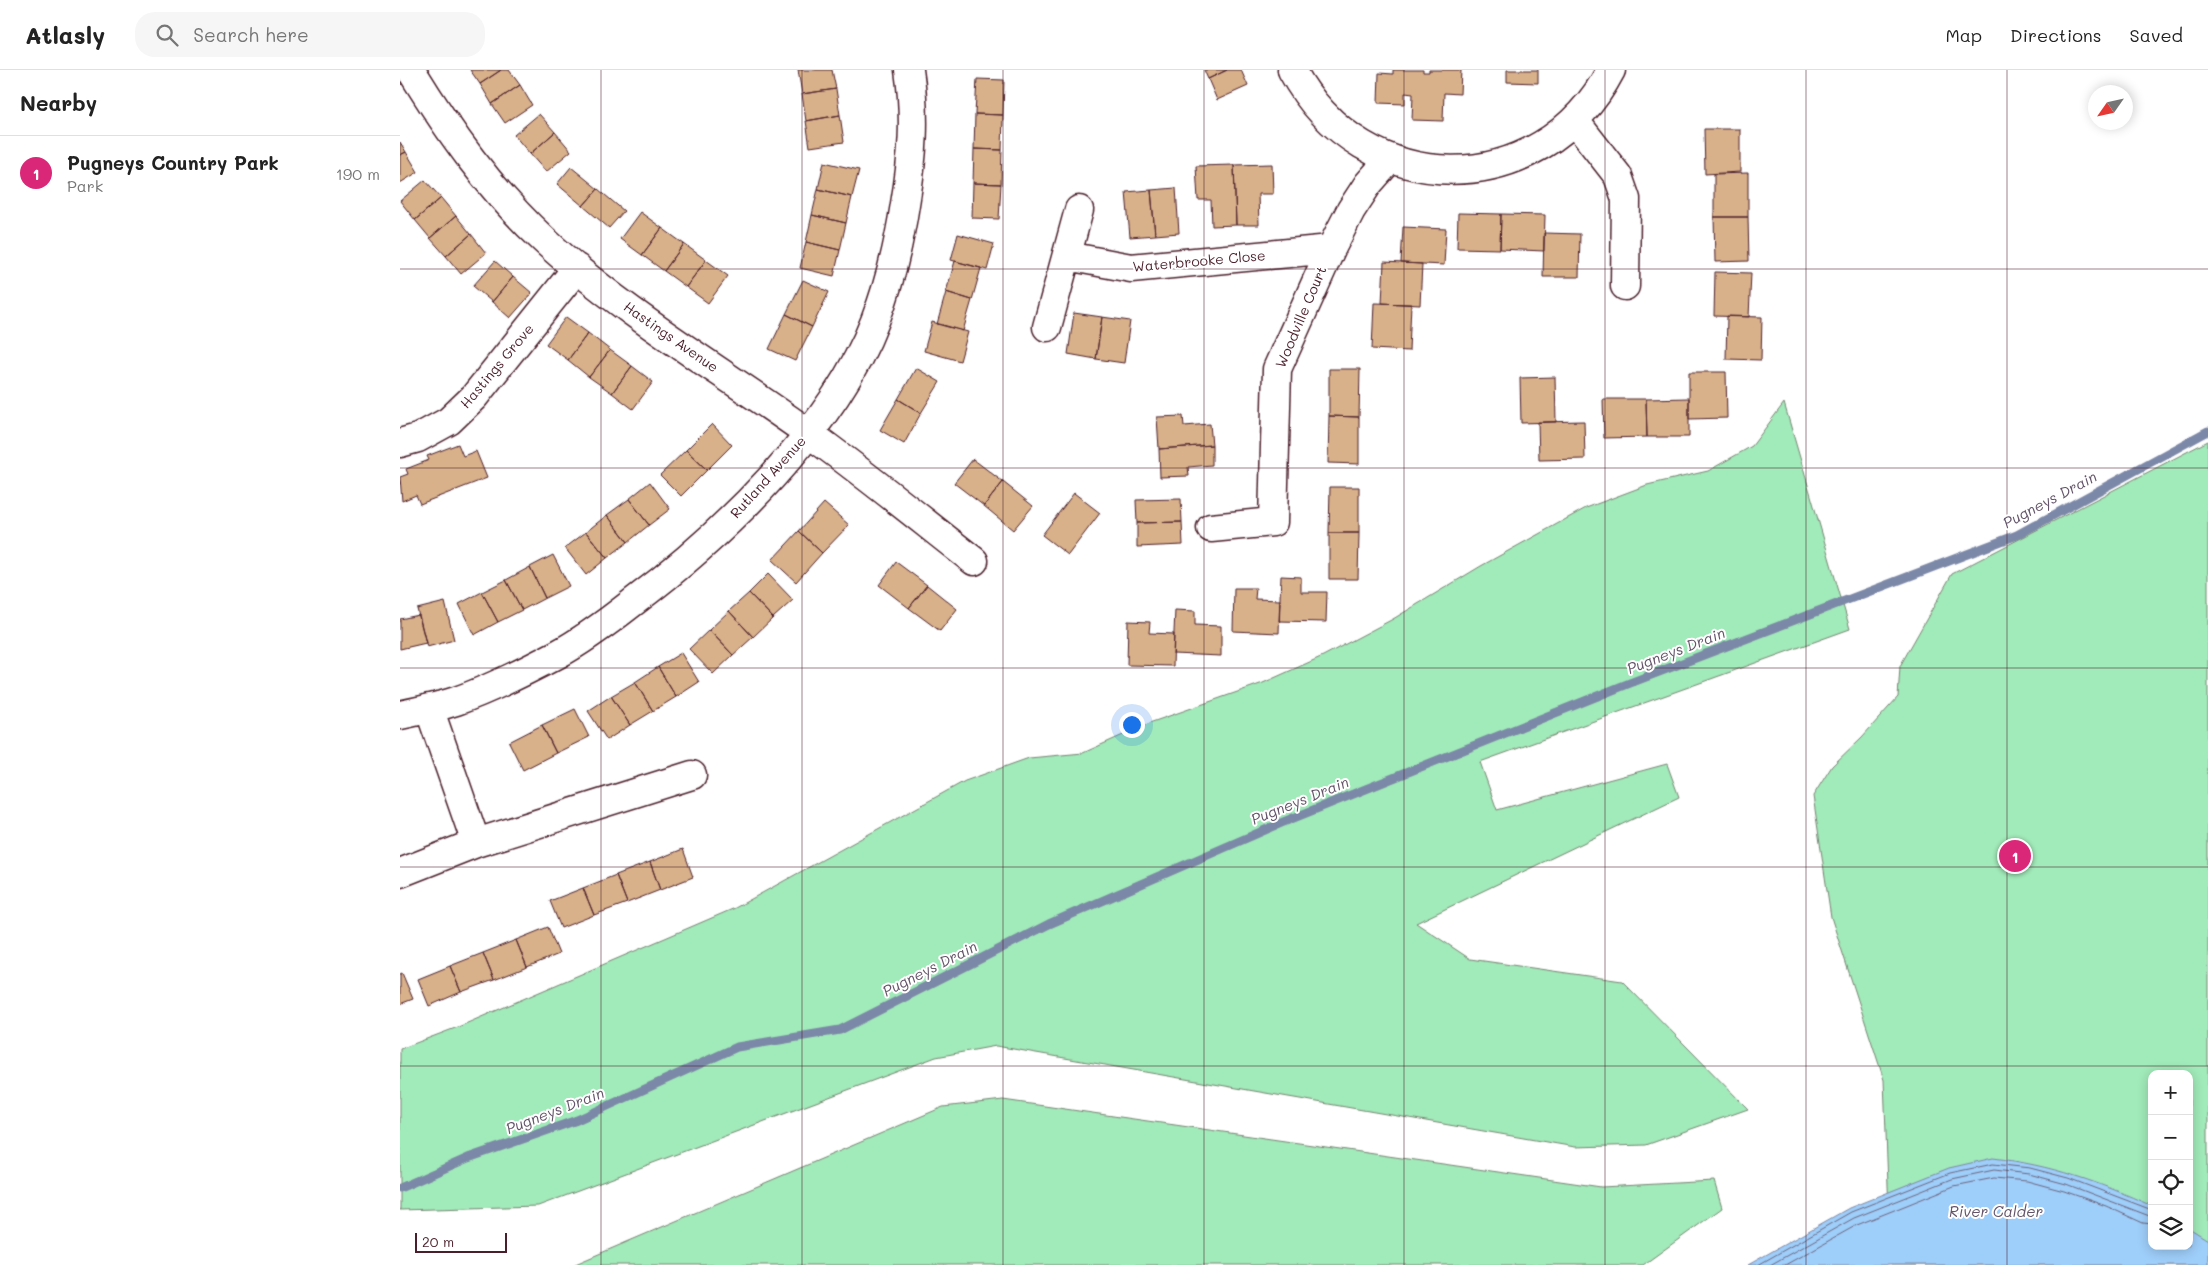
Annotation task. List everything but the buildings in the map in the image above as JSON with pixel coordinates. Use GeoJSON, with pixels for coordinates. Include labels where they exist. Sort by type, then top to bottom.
{"type":"FeatureCollection","features":[{"type":"Feature","properties":{"kind":"street","name":"Hastings Avenue"},"geometry":{"type":"LineString","coordinates":[[411,70],[463,150],[512,208],[543,239],[605,291],[808,433],[974,561]]}},
{"type":"Feature","properties":{"kind":"street","name":"Rutland Avenue"},"geometry":{"type":"LineString","coordinates":[[400,715],[457,701],[501,682],[560,652],[611,619],[664,580],[714,535],[752,498],[808,433],[830,404],[853,366],[875,322],[892,270],[913,160],[913,117],[908,70]]}},
{"type":"Feature","properties":{"kind":"street"},"geometry":{"type":"LineString","coordinates":[[1292,70],[1303,90],[1325,118],[1354,141],[1390,159],[1413,166],[1444,170],[1486,167],[1517,158],[1547,143],[1575,121],[1600,92],[1611,70]]}},
{"type":"Feature","properties":{"kind":"street"},"geometry":{"type":"LineString","coordinates":[[1575,121],[1618,176],[1626,199],[1625,286]]}},
{"type":"Feature","properties":{"kind":"street","name":"Woodville Court"},"geometry":{"type":"LineString","coordinates":[[1211,528],[1273,522],[1277,369],[1331,249],[1351,210],[1368,184],[1390,159]]}},
{"type":"Feature","properties":{"kind":"street"},"geometry":{"type":"LineString","coordinates":[[1047,327],[1079,210]]}},
{"type":"Feature","properties":{"kind":"street","name":"Waterbrooke Close"},"geometry":{"type":"LineString","coordinates":[[1067,256],[1131,268],[1331,249]]}},
{"type":"Feature","properties":{"kind":"street","name":"Hastings Grove"},"geometry":{"type":"LineString","coordinates":[[400,443],[418,438],[449,420],[474,397],[577,268]]}},
{"type":"Feature","properties":{"kind":"street"},"geometry":{"type":"LineString","coordinates":[[429,708],[476,843]]}},
{"type":"Feature","properties":{"kind":"street"},"geometry":{"type":"LineString","coordinates":[[400,873],[476,843],[692,775]]}},
{"type":"Feature","properties":{"kind":"green space"},"geometry":{"type":"Polygon","coordinates":[[[1784,403],[1850,629],[1480,762],[1497,810],[1667,764],[1679,797],[1416,923],[1470,959],[1622,981],[1748,1109],[1646,1145],[1575,1147],[996,1046],[936,1057],[538,1206],[400,1210],[400,1049],[458,1027],[735,908],[965,781],[1029,758],[1083,753],[1152,722],[1263,683],[1323,656],[1393,619],[1481,566],[1586,508],[1647,485],[1708,471],[1752,446],[1784,403]]]}},
{"type":"Feature","properties":{"kind":"green space"},"geometry":{"type":"Polygon","coordinates":[[[2208,441],[2208,1265],[1891,1265],[1884,1080],[1831,917],[1813,796],[1832,766],[1862,737],[1898,697],[1900,666],[1952,574],[2208,441]]]}},
{"type":"Feature","properties":{"kind":"green space"},"geometry":{"type":"Polygon","coordinates":[[[1003,1100],[1601,1187],[1714,1181],[1722,1208],[1643,1265],[573,1265],[943,1107],[1003,1100]]]}},
{"type":"Feature","properties":{"kind":"water","name":"River Calder"},"geometry":{"type":"Polygon","coordinates":[[[1993,1158],[2055,1170],[2113,1189],[2148,1204],[2148,1250],[2193,1250],[2193,1231],[2208,1240],[2208,1265],[1748,1265],[1849,1208],[1949,1168],[1993,1158]]]}},
{"type":"Feature","properties":{"kind":"waterway","name":"Pugneys Drain"},"geometry":{"type":"LineString","coordinates":[[400,1188],[468,1158],[577,1120],[737,1047],[840,1030],[1049,924],[1281,823],[1630,683],[2017,535],[2208,431]]}},
{"type":"Feature","properties":{"kind":"place","name":"Pugneys Country Park"},"geometry":{"type":"Point","coordinates":[2015,856]}}]}
